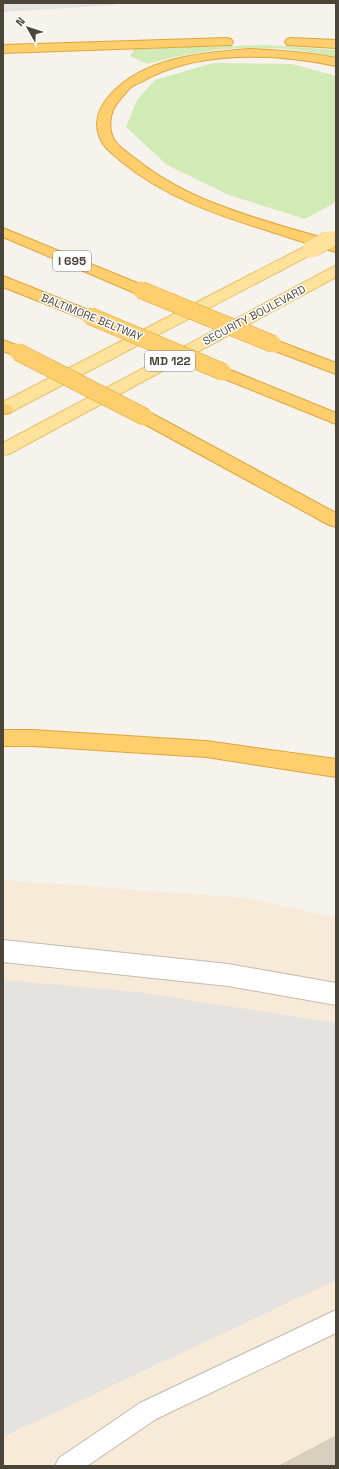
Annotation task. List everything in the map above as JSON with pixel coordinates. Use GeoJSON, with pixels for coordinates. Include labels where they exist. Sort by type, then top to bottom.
{"type":"FeatureCollection","features":[{"type":"Feature","properties":{"kind":"highway"},"geometry":{"type":"LineString","coordinates":[[3,49],[238,41]]}},
{"type":"Feature","properties":{"kind":"highway"},"geometry":{"type":"LineString","coordinates":[[283,42],[336,44]]}},
{"type":"Feature","properties":{"kind":"highway"},"geometry":{"type":"LineString","coordinates":[[335,239],[245,218],[200,202],[149,176],[130,163],[110,143],[103,128],[104,112],[112,98],[124,87],[140,77],[158,69],[183,61],[234,53],[275,53],[305,56],[336,62]]}},
{"type":"Feature","properties":{"kind":"highway","name":"I 695"},"geometry":{"type":"LineString","coordinates":[[3,232],[336,369]]}},
{"type":"Feature","properties":{"kind":"highway","name":"BALTIMORE BELTWAY"},"geometry":{"type":"LineString","coordinates":[[3,281],[336,419]]}},
{"type":"Feature","properties":{"kind":"highway"},"geometry":{"type":"LineString","coordinates":[[10,349],[145,416],[336,521]]}},
{"type":"Feature","properties":{"kind":"highway"},"geometry":{"type":"LineString","coordinates":[[3,738],[33,738],[206,749],[336,768]]}},
{"type":"Feature","properties":{"kind":"main road","name":"MD 122"},"geometry":{"type":"LineString","coordinates":[[3,409],[311,249],[335,239]]}},
{"type":"Feature","properties":{"kind":"main road","name":"SECURITY BOULEVARD"},"geometry":{"type":"LineString","coordinates":[[3,450],[336,271]]}},
{"type":"Feature","properties":{"kind":"street"},"geometry":{"type":"LineString","coordinates":[[3,951],[228,975],[336,994]]}},
{"type":"Feature","properties":{"kind":"lane"},"geometry":{"type":"LineString","coordinates":[[67,1466],[148,1411],[336,1321]]}},
{"type":"Feature","properties":{"kind":"shaded area"},"geometry":{"type":"Polygon","coordinates":[[[3,3],[117,3],[114,5],[3,12],[3,3]]]}},
{"type":"Feature","properties":{"kind":"shaded area"},"geometry":{"type":"Polygon","coordinates":[[[3,880],[247,898],[336,918],[336,1466],[3,1466],[3,880]]]}},
{"type":"Feature","properties":{"kind":"shaded area"},"geometry":{"type":"Polygon","coordinates":[[[3,980],[137,992],[336,1023],[336,1280],[3,1437],[3,980]]]}},
{"type":"Feature","properties":{"kind":"green space"},"geometry":{"type":"Polygon","coordinates":[[[266,45],[336,50],[336,58],[289,49],[265,48],[217,50],[170,58],[147,64],[130,56],[134,49],[266,45]]]}},
{"type":"Feature","properties":{"kind":"green space"},"geometry":{"type":"Polygon","coordinates":[[[213,63],[292,64],[336,76],[336,202],[305,219],[229,195],[167,165],[126,127],[137,100],[155,80],[213,63]]]}},
{"type":"Feature","properties":{"kind":"building"},"geometry":{"type":"Polygon","coordinates":[[[336,1436],[336,1466],[279,1466],[336,1436]]]}}]}
